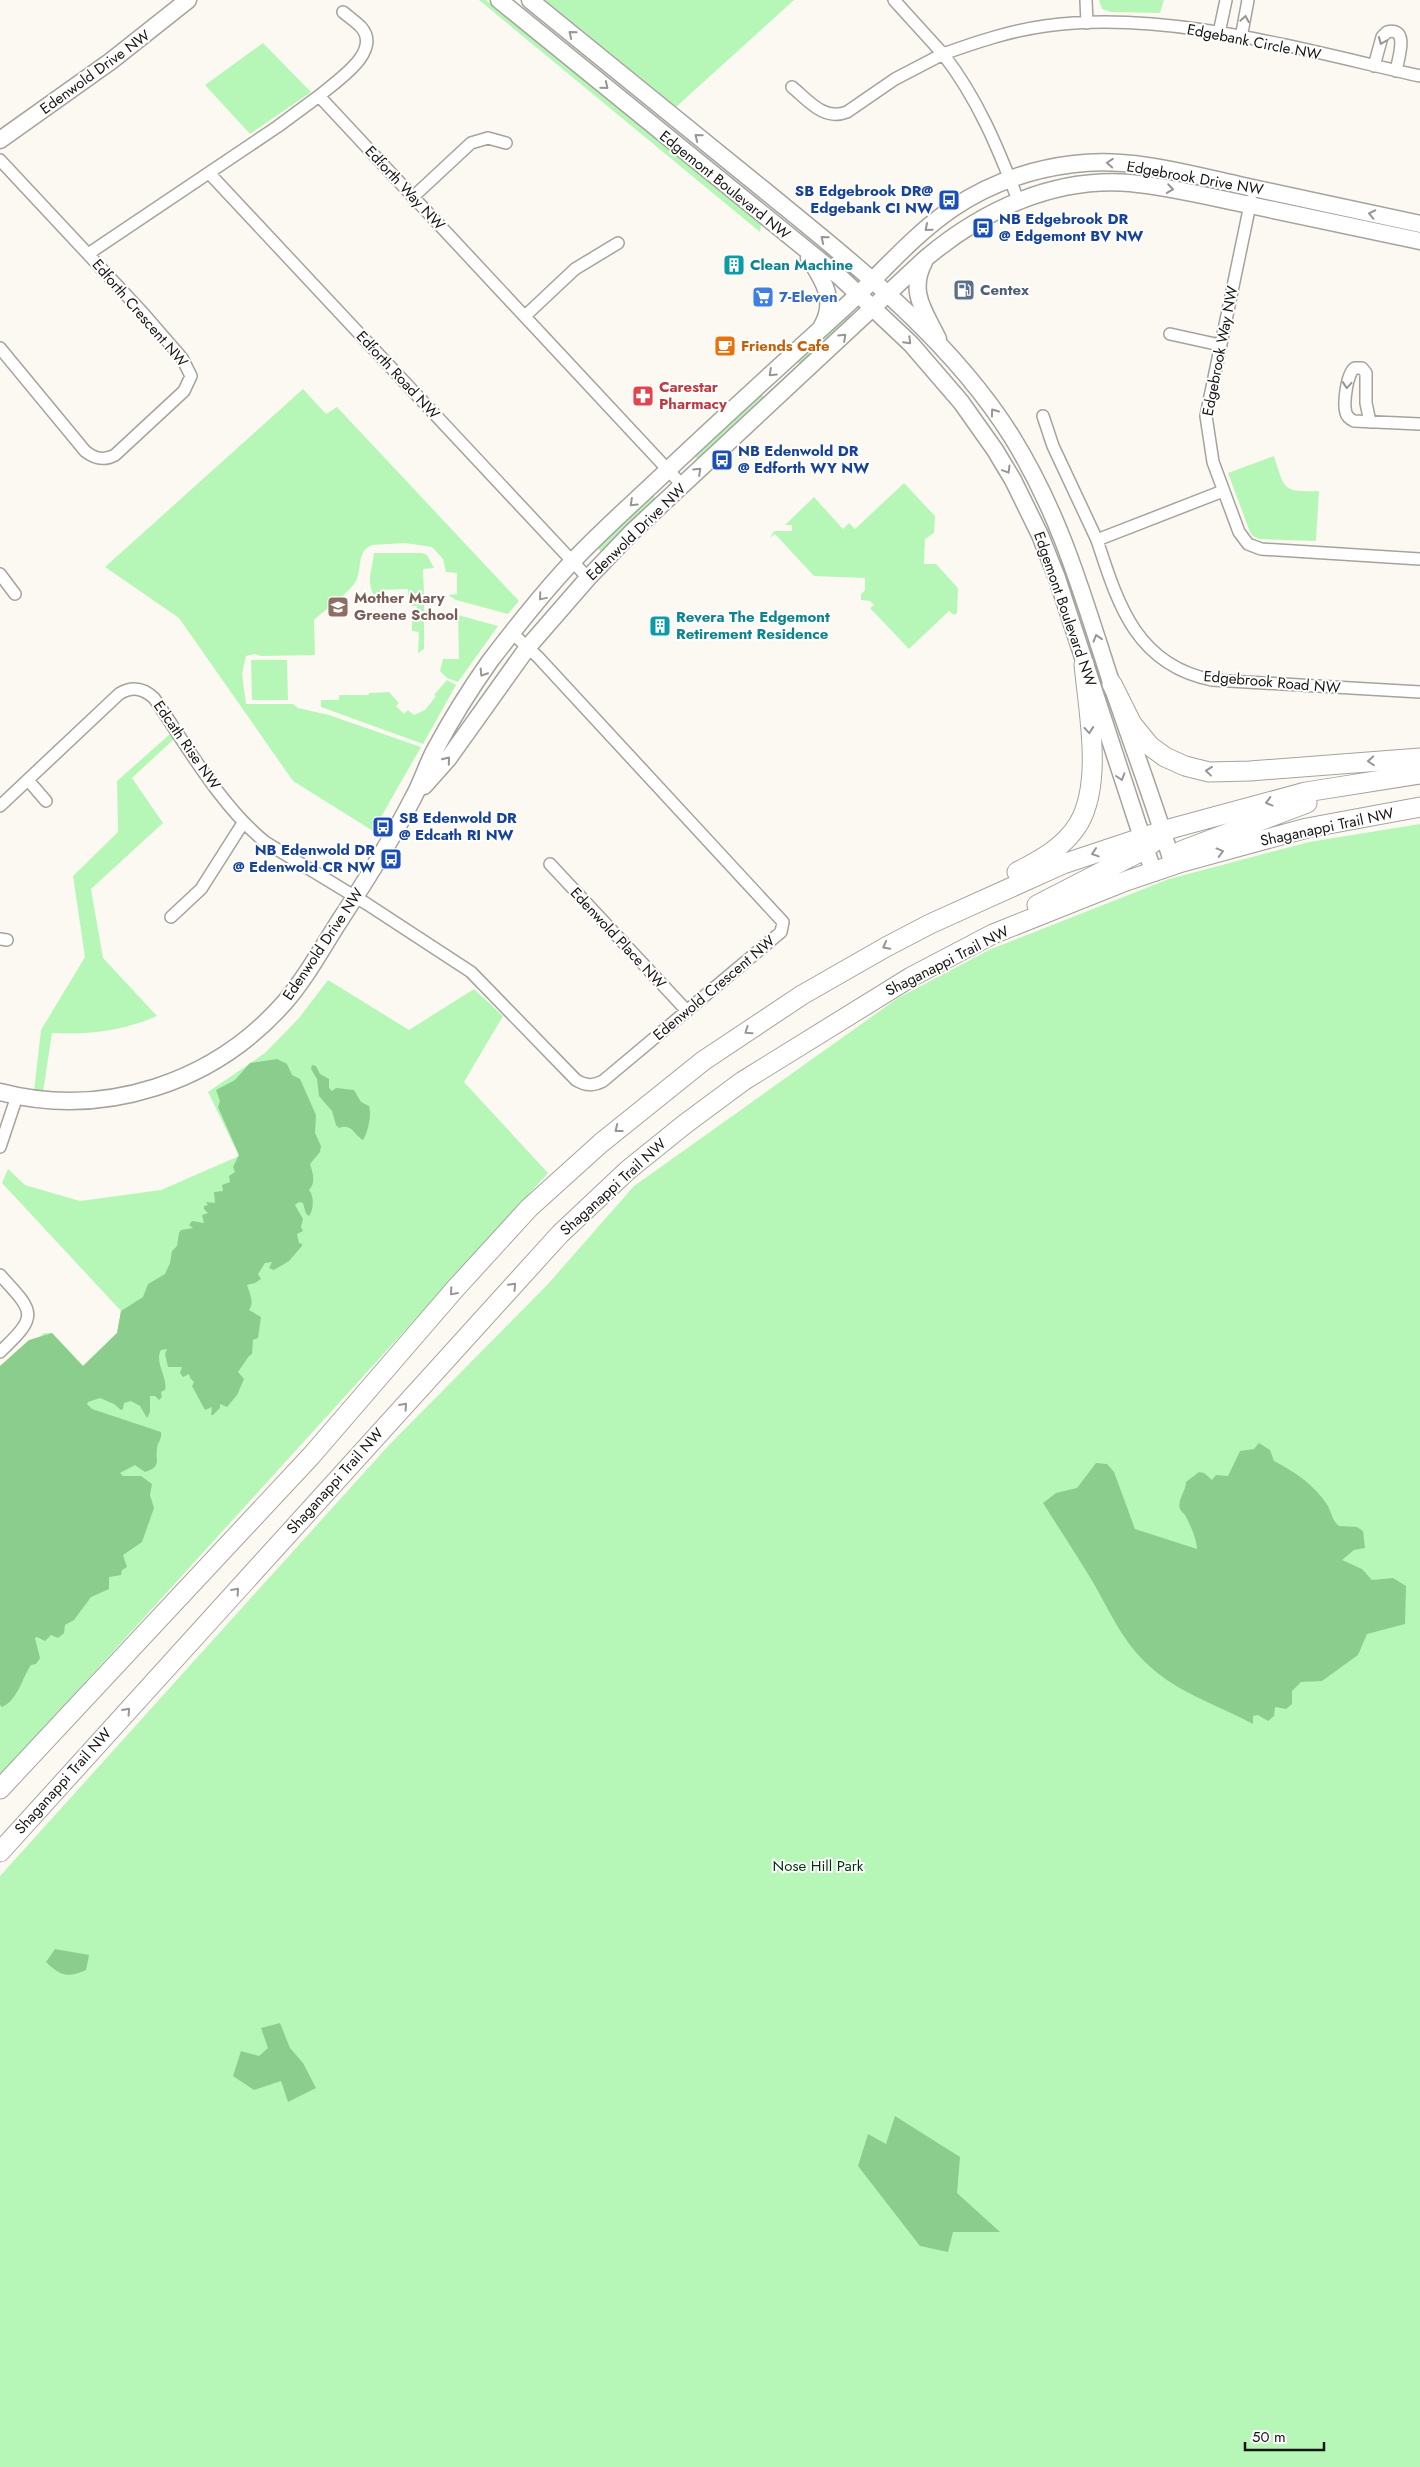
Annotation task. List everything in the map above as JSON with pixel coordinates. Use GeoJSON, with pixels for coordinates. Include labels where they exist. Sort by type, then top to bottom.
{"type":"FeatureCollection","features":[{"type":"Feature","properties":{"kind":"main road"},"geometry":{"type":"LineString","coordinates":[[930,924],[937,914],[1041,859],[1063,842],[1079,823],[1088,798],[1091,775],[1091,751],[1084,664]]}},
{"type":"Feature","properties":{"kind":"main road"},"geometry":{"type":"LineString","coordinates":[[1112,684],[1132,724],[1150,746],[1165,757],[1185,766],[1209,772],[1250,771],[1420,758]]}},
{"type":"Feature","properties":{"kind":"main road"},"geometry":{"type":"LineString","coordinates":[[993,934],[1010,918],[1144,844],[1162,831],[1306,792],[1420,774]]}},
{"type":"Feature","properties":{"kind":"main road"},"geometry":{"type":"LineString","coordinates":[[1171,860],[1355,784]]}},
{"type":"Feature","properties":{"kind":"main road","name":"Shaganappi Trail NW"},"geometry":{"type":"LineString","coordinates":[[0,1852],[547,1249],[628,1170],[742,1081],[911,977],[993,934],[1153,871],[1171,860],[1307,828],[1420,807]]}},
{"type":"Feature","properties":{"kind":"main road"},"geometry":{"type":"LineString","coordinates":[[0,1789],[311,1456],[454,1289],[529,1208],[601,1143],[703,1061],[802,995],[930,924],[1063,864],[1144,844]]}},
{"type":"Feature","properties":{"kind":"street","name":"Edenwold Drive NW"},"geometry":{"type":"LineString","coordinates":[[0,140],[111,62],[188,0]]}},
{"type":"Feature","properties":{"kind":"street","name":"Edgemont Boulevard NW"},"geometry":{"type":"LineString","coordinates":[[499,0],[859,294],[911,344],[945,382],[977,423],[1013,480],[1040,535],[1057,578],[1153,871]]}},
{"type":"Feature","properties":{"kind":"street","name":"Edgemont Boulevard NW"},"geometry":{"type":"LineString","coordinates":[[530,0],[873,281],[945,352],[988,404],[1032,471],[1058,525],[1076,572],[1171,860]]}},
{"type":"Feature","properties":{"kind":"street"},"geometry":{"type":"LineString","coordinates":[[894,0],[943,54],[980,111],[1018,200]]}},
{"type":"Feature","properties":{"kind":"street"},"geometry":{"type":"LineString","coordinates":[[1086,0],[1087,23]]}},
{"type":"Feature","properties":{"kind":"street"},"geometry":{"type":"LineString","coordinates":[[1218,33],[1226,0]]}},
{"type":"Feature","properties":{"kind":"street"},"geometry":{"type":"LineString","coordinates":[[1242,38],[1248,0]]}},
{"type":"Feature","properties":{"kind":"street"},"geometry":{"type":"LineString","coordinates":[[88,254],[319,96],[358,61],[367,47],[367,38],[362,28],[343,12]]}},
{"type":"Feature","properties":{"kind":"street","name":"Edgebank Circle NW"},"geometry":{"type":"LineString","coordinates":[[792,87],[821,111],[839,115],[847,112],[895,79],[943,54],[1012,32],[1087,23],[1148,24],[1218,33],[1420,76]]}},
{"type":"Feature","properties":{"kind":"street"},"geometry":{"type":"LineString","coordinates":[[1374,66],[1384,34],[1394,31],[1400,35],[1401,41],[1396,70]]}},
{"type":"Feature","properties":{"kind":"street","name":"Edforth Way NW"},"geometry":{"type":"LineString","coordinates":[[319,96],[683,486]]}},
{"type":"Feature","properties":{"kind":"street"},"geometry":{"type":"LineString","coordinates":[[413,197],[471,143],[488,138],[506,143]]}},
{"type":"Feature","properties":{"kind":"street","name":"Edforth Crescent NW"},"geometry":{"type":"LineString","coordinates":[[0,160],[187,364],[190,376],[184,391],[115,455],[102,459],[93,457],[85,451],[0,348]]}},
{"type":"Feature","properties":{"kind":"street","name":"Edgebrook Drive NW"},"geometry":{"type":"LineString","coordinates":[[859,294],[903,250],[953,208],[1010,179],[1074,164],[1105,163],[1169,170],[1420,224]]}},
{"type":"Feature","properties":{"kind":"street","name":"Edforth Road NW"},"geometry":{"type":"LineString","coordinates":[[209,173],[588,578]]}},
{"type":"Feature","properties":{"kind":"street","name":"Edgebrook Drive NW"},"geometry":{"type":"LineString","coordinates":[[887,294],[926,258],[961,230],[1018,200],[1066,187],[1089,184],[1129,183],[1181,190],[1420,241]]}},
{"type":"Feature","properties":{"kind":"street","name":"Edgebrook Way NW"},"geometry":{"type":"LineString","coordinates":[[1254,188],[1206,416],[1213,462],[1239,532],[1253,548],[1420,558]]}},
{"type":"Feature","properties":{"kind":"street"},"geometry":{"type":"LineString","coordinates":[[525,316],[576,269],[618,243]]}},
{"type":"Feature","properties":{"kind":"street"},"geometry":{"type":"LineString","coordinates":[[802,247],[829,294],[828,313],[821,328]]}},
{"type":"Feature","properties":{"kind":"street"},"geometry":{"type":"LineString","coordinates":[[926,258],[919,272],[916,290],[945,352]]}},
{"type":"Feature","properties":{"kind":"street","name":"Edenwold Drive NW"},"geometry":{"type":"LineString","coordinates":[[0,1092],[17,1096],[62,1101],[122,1097],[176,1081],[214,1062],[240,1045],[293,992],[355,896],[415,796],[434,751],[488,665],[512,633],[572,561],[859,294]]}},
{"type":"Feature","properties":{"kind":"street","name":"Edenwold Drive NW"},"geometry":{"type":"LineString","coordinates":[[415,796],[448,759],[528,646],[588,578],[632,532],[887,294]]}},
{"type":"Feature","properties":{"kind":"street"},"geometry":{"type":"LineString","coordinates":[[1170,334],[1220,345]]}},
{"type":"Feature","properties":{"kind":"street","name":"Edgebrook Road NW"},"geometry":{"type":"LineString","coordinates":[[1043,416],[1053,446],[1097,540],[1116,596],[1136,633],[1153,651],[1182,671],[1212,680],[1420,692]]}},
{"type":"Feature","properties":{"kind":"street"},"geometry":{"type":"LineString","coordinates":[[1370,422],[1420,424]]}},
{"type":"Feature","properties":{"kind":"street"},"geometry":{"type":"LineString","coordinates":[[1097,540],[1224,491]]}},
{"type":"Feature","properties":{"kind":"street"},"geometry":{"type":"LineString","coordinates":[[0,574],[15,594]]}},
{"type":"Feature","properties":{"kind":"street","name":"Edenwold Crescent NW"},"geometry":{"type":"LineString","coordinates":[[355,896],[471,972],[582,1084],[594,1085],[603,1081],[781,932],[783,922],[528,646],[512,633]]}},
{"type":"Feature","properties":{"kind":"street","name":"Edcath Rise NW"},"geometry":{"type":"LineString","coordinates":[[0,806],[120,694],[126,690],[139,688],[154,698],[243,822],[265,842],[355,896]]}},
{"type":"Feature","properties":{"kind":"street"},"geometry":{"type":"LineString","coordinates":[[28,780],[46,801]]}},
{"type":"Feature","properties":{"kind":"street"},"geometry":{"type":"LineString","coordinates":[[171,917],[202,888],[243,822]]}},
{"type":"Feature","properties":{"kind":"street","name":"Edenwold Place NW"},"geometry":{"type":"LineString","coordinates":[[550,864],[686,1011]]}},
{"type":"Feature","properties":{"kind":"street"},"geometry":{"type":"LineString","coordinates":[[0,1147],[17,1096]]}},
{"type":"Feature","properties":{"kind":"street"},"geometry":{"type":"LineString","coordinates":[[0,1275],[21,1298],[28,1311],[26,1326],[0,1352]]}},
{"type":"Feature","properties":{"kind":"green space"},"geometry":{"type":"Polygon","coordinates":[[[479,0],[486,0],[737,205],[761,225],[760,232],[479,0]]]}},
{"type":"Feature","properties":{"kind":"green space"},"geometry":{"type":"Polygon","coordinates":[[[545,0],[794,0],[676,107],[545,0]]]}},
{"type":"Feature","properties":{"kind":"green space"},"geometry":{"type":"Polygon","coordinates":[[[1099,0],[1164,0],[1160,13],[1111,12],[1102,9],[1099,0]]]}},
{"type":"Feature","properties":{"kind":"green space"},"geometry":{"type":"Polygon","coordinates":[[[263,43],[311,92],[250,134],[205,85],[263,43]]]}},
{"type":"Feature","properties":{"kind":"green space"},"geometry":{"type":"Polygon","coordinates":[[[849,313],[852,317],[800,365],[797,362],[849,313]]]}},
{"type":"Feature","properties":{"kind":"green space","name":"Mother Mary Greene School"},"geometry":{"type":"Polygon","coordinates":[[[303,389],[326,414],[337,407],[519,601],[508,614],[456,600],[448,595],[457,594],[457,573],[446,572],[443,559],[432,547],[405,543],[372,545],[362,555],[357,579],[354,584],[314,620],[315,655],[261,656],[255,654],[246,656],[242,674],[246,704],[293,704],[298,708],[329,715],[421,747],[373,831],[293,781],[179,618],[105,567],[303,389]]]}},
{"type":"Feature","properties":{"kind":"green space"},"geometry":{"type":"Polygon","coordinates":[[[761,394],[765,398],[698,460],[695,456],[761,394]]]}},
{"type":"Feature","properties":{"kind":"green space"},"geometry":{"type":"Polygon","coordinates":[[[1274,456],[1280,476],[1287,487],[1298,491],[1319,491],[1316,541],[1259,539],[1250,532],[1228,473],[1274,456]]]}},
{"type":"Feature","properties":{"kind":"green space"},"geometry":{"type":"Polygon","coordinates":[[[904,483],[935,516],[934,533],[925,539],[924,564],[936,564],[958,588],[957,613],[954,615],[949,611],[909,649],[870,608],[874,605],[870,601],[861,600],[861,594],[865,590],[865,578],[814,576],[775,534],[770,538],[774,531],[792,531],[792,525],[785,525],[814,497],[843,529],[849,523],[855,529],[904,483]]]}},
{"type":"Feature","properties":{"kind":"green space"},"geometry":{"type":"Polygon","coordinates":[[[653,495],[656,499],[601,552],[598,548],[653,495]]]}},
{"type":"Feature","properties":{"kind":"green space"},"geometry":{"type":"Polygon","coordinates":[[[374,553],[422,553],[427,555],[434,568],[423,569],[424,595],[408,596],[408,589],[380,590],[380,596],[373,594],[370,578],[374,553]]]}},
{"type":"Feature","properties":{"kind":"green space"},"geometry":{"type":"Polygon","coordinates":[[[412,600],[424,602],[424,649],[418,653],[419,632],[412,631],[412,617],[417,617],[417,606],[412,606],[412,600]]]}},
{"type":"Feature","properties":{"kind":"green space"},"geometry":{"type":"Polygon","coordinates":[[[458,615],[498,626],[458,682],[447,678],[440,671],[443,659],[459,659],[458,615]]]}},
{"type":"Feature","properties":{"kind":"green space"},"geometry":{"type":"Polygon","coordinates":[[[251,660],[287,660],[288,700],[252,700],[251,660]]]}},
{"type":"Feature","properties":{"kind":"green space"},"geometry":{"type":"Polygon","coordinates":[[[447,680],[456,685],[423,744],[321,707],[321,700],[339,700],[339,695],[369,695],[369,693],[389,692],[399,703],[396,706],[404,714],[408,710],[414,715],[425,710],[436,696],[434,695],[447,680]]]}},
{"type":"Feature","properties":{"kind":"green space"},"geometry":{"type":"Polygon","coordinates":[[[170,734],[173,740],[132,778],[163,823],[91,889],[103,958],[157,1016],[106,1031],[52,1033],[43,1092],[34,1091],[41,1030],[85,957],[73,876],[118,832],[117,781],[170,734]]]}},
{"type":"Feature","properties":{"kind":"green space","name":"Nose Hill Park"},"geometry":{"type":"Polygon","coordinates":[[[1420,824],[1420,2467],[0,2467],[0,1876],[389,1445],[548,1284],[634,1186],[898,998],[991,949],[1169,879],[1309,842],[1420,824]]]}},
{"type":"Feature","properties":{"kind":"green space"},"geometry":{"type":"Polygon","coordinates":[[[328,980],[409,1030],[474,989],[503,1016],[464,1082],[548,1173],[0,1776],[0,1371],[44,1333],[52,1333],[83,1366],[117,1333],[121,1311],[2,1183],[8,1169],[25,1185],[80,1201],[161,1190],[239,1156],[208,1092],[265,1053],[299,1018],[328,980]]]}},
{"type":"Feature","properties":{"kind":"green space"},"geometry":{"type":"Polygon","coordinates":[[[277,1059],[287,1064],[292,1075],[300,1079],[316,1115],[315,1133],[321,1146],[320,1152],[310,1164],[313,1184],[309,1190],[313,1203],[309,1216],[306,1214],[303,1203],[299,1202],[295,1205],[303,1219],[301,1227],[303,1231],[297,1234],[299,1243],[302,1246],[289,1261],[274,1270],[269,1268],[272,1262],[265,1263],[258,1274],[261,1279],[247,1285],[252,1300],[249,1310],[261,1317],[258,1338],[253,1340],[252,1354],[238,1372],[244,1379],[237,1395],[227,1407],[220,1404],[220,1408],[213,1415],[211,1415],[212,1407],[205,1410],[192,1386],[194,1382],[189,1374],[183,1377],[180,1373],[182,1367],[168,1367],[165,1354],[167,1349],[161,1350],[159,1355],[165,1380],[165,1390],[161,1392],[162,1397],[159,1400],[155,1396],[150,1396],[150,1412],[147,1418],[140,1406],[131,1401],[124,1403],[121,1410],[114,1404],[100,1398],[88,1402],[87,1404],[92,1409],[161,1432],[157,1448],[157,1463],[154,1468],[145,1472],[135,1465],[120,1473],[123,1476],[141,1476],[152,1484],[150,1495],[154,1508],[142,1542],[123,1555],[127,1567],[122,1570],[121,1575],[109,1577],[109,1589],[91,1597],[74,1620],[65,1625],[64,1633],[58,1638],[51,1635],[45,1641],[37,1637],[35,1638],[40,1658],[36,1664],[31,1665],[12,1699],[2,1707],[0,1705],[0,1366],[29,1340],[52,1333],[83,1366],[117,1333],[121,1311],[143,1297],[148,1284],[165,1274],[170,1263],[172,1251],[177,1246],[181,1230],[193,1228],[189,1225],[192,1221],[204,1223],[202,1215],[208,1213],[204,1209],[204,1206],[208,1205],[206,1202],[215,1203],[214,1192],[223,1191],[222,1185],[230,1182],[229,1176],[235,1172],[233,1167],[239,1155],[218,1107],[220,1101],[216,1090],[235,1080],[250,1063],[277,1059]]]}},
{"type":"Feature","properties":{"kind":"green space"},"geometry":{"type":"Polygon","coordinates":[[[312,1065],[316,1066],[320,1074],[329,1079],[329,1088],[332,1091],[336,1088],[354,1090],[361,1102],[369,1106],[369,1123],[363,1140],[350,1128],[339,1128],[336,1125],[332,1111],[319,1096],[317,1079],[311,1069],[312,1065]]]}},
{"type":"Feature","properties":{"kind":"green space"},"geometry":{"type":"Polygon","coordinates":[[[1259,1443],[1270,1450],[1274,1461],[1311,1485],[1323,1498],[1333,1519],[1339,1526],[1357,1527],[1363,1531],[1365,1548],[1354,1550],[1342,1560],[1362,1569],[1372,1580],[1393,1578],[1406,1586],[1405,1624],[1367,1634],[1358,1655],[1322,1681],[1301,1682],[1292,1691],[1292,1704],[1286,1709],[1275,1707],[1274,1716],[1268,1721],[1258,1715],[1253,1716],[1253,1724],[1178,1687],[1144,1661],[1120,1631],[1088,1574],[1043,1503],[1056,1493],[1077,1488],[1096,1463],[1107,1464],[1114,1472],[1135,1529],[1197,1549],[1191,1527],[1179,1506],[1186,1482],[1199,1472],[1204,1473],[1212,1480],[1216,1475],[1228,1476],[1240,1451],[1254,1449],[1259,1443]]]}},
{"type":"Feature","properties":{"kind":"green space"},"geometry":{"type":"Polygon","coordinates":[[[55,1949],[89,1955],[86,1970],[69,1975],[60,1973],[46,1962],[55,1949]]]}},
{"type":"Feature","properties":{"kind":"green space"},"geometry":{"type":"Polygon","coordinates":[[[280,2023],[290,2048],[303,2063],[316,2088],[288,2102],[281,2081],[254,2090],[233,2076],[241,2051],[259,2056],[268,2048],[261,2028],[280,2023]]]}},
{"type":"Feature","properties":{"kind":"green space"},"geometry":{"type":"Polygon","coordinates":[[[895,2116],[960,2157],[957,2193],[1000,2232],[953,2232],[948,2252],[920,2246],[858,2166],[868,2134],[886,2144],[895,2116]]]}},
{"type":"Feature","properties":{"kind":"place","name":"SB Edgebrook DR@ Edgebank CI NW"},"geometry":{"type":"Point","coordinates":[949,200]}},
{"type":"Feature","properties":{"kind":"place","name":"NB Edgebrook DR @ Edgemont BV NW"},"geometry":{"type":"Point","coordinates":[983,228]}},
{"type":"Feature","properties":{"kind":"place","name":"Clean Machine"},"geometry":{"type":"Point","coordinates":[734,265]}},
{"type":"Feature","properties":{"kind":"place","name":"Centex"},"geometry":{"type":"Point","coordinates":[964,290]}},
{"type":"Feature","properties":{"kind":"place","name":"7-Eleven"},"geometry":{"type":"Point","coordinates":[763,297]}},
{"type":"Feature","properties":{"kind":"place","name":"Friends Cafe"},"geometry":{"type":"Point","coordinates":[725,346]}},
{"type":"Feature","properties":{"kind":"place","name":"Carestar Pharmacy"},"geometry":{"type":"Point","coordinates":[643,396]}},
{"type":"Feature","properties":{"kind":"place","name":"NB Edenwold DR @ Edforth WY NW"},"geometry":{"type":"Point","coordinates":[722,460]}},
{"type":"Feature","properties":{"kind":"place","name":"Mother Mary Greene School"},"geometry":{"type":"Point","coordinates":[338,607]}},
{"type":"Feature","properties":{"kind":"place","name":"Revera The Edgemont Retirement Residence"},"geometry":{"type":"Point","coordinates":[660,626]}},
{"type":"Feature","properties":{"kind":"place","name":"SB Edenwold DR @ Edcath RI NW"},"geometry":{"type":"Point","coordinates":[383,827]}},
{"type":"Feature","properties":{"kind":"place","name":"NB Edenwold DR @ Edenwold CR NW"},"geometry":{"type":"Point","coordinates":[391,859]}}]}
